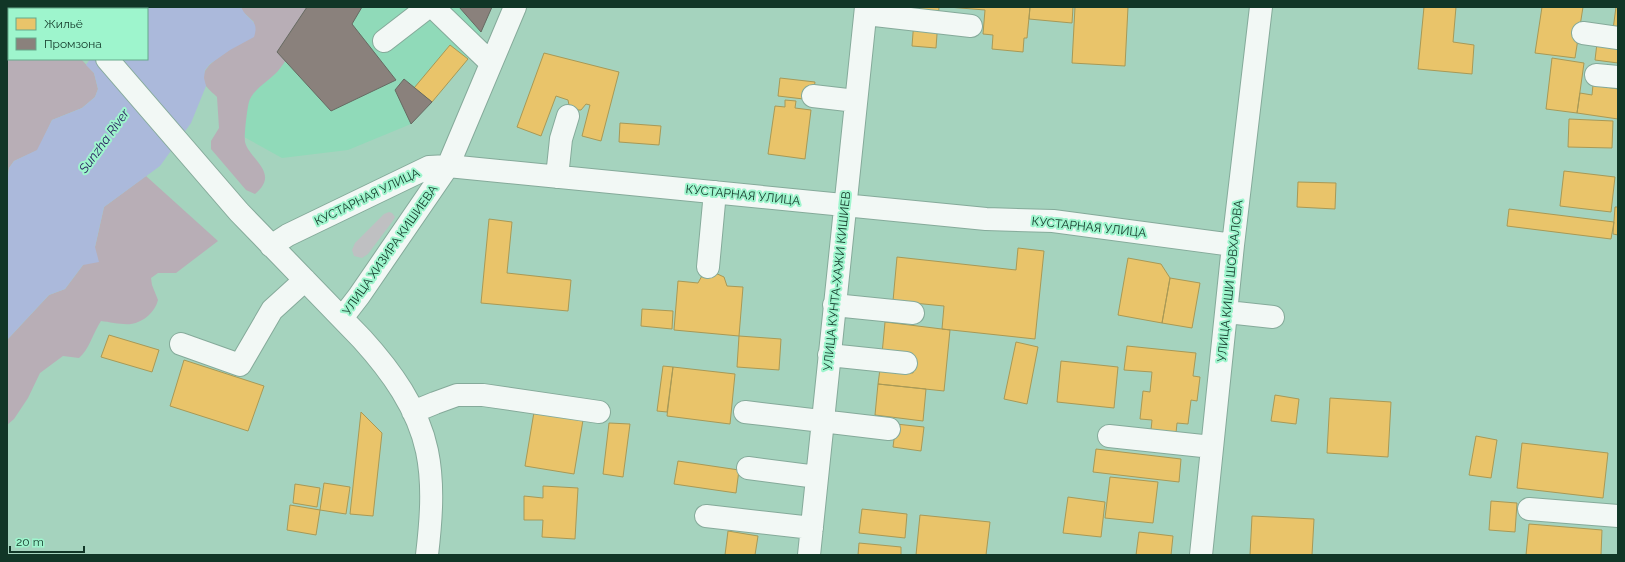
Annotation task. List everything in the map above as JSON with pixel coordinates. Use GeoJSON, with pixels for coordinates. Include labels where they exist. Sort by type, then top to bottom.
{"type":"FeatureCollection","features":[{"type":"Feature","properties":{"kind":"street"},"geometry":{"type":"LineString","coordinates":[[384,41],[428,7]]}},
{"type":"Feature","properties":{"kind":"street"},"geometry":{"type":"LineString","coordinates":[[433,7],[491,63]]}},
{"type":"Feature","properties":{"kind":"street","name":"УЛИЦА ХИЗИРА КИШИЕВА"},"geometry":{"type":"LineString","coordinates":[[427,555],[431,506],[430,479],[427,452],[420,427],[394,379],[378,357],[342,318],[359,296],[448,166],[515,7]]}},
{"type":"Feature","properties":{"kind":"street","name":"УЛИЦА КИШИ ШОВХАЛОВА"},"geometry":{"type":"LineString","coordinates":[[1201,555],[1233,245],[1261,7]]}},
{"type":"Feature","properties":{"kind":"street"},"geometry":{"type":"LineString","coordinates":[[866,10],[971,26]]}},
{"type":"Feature","properties":{"kind":"street","name":"УЛИЦА КУНТА-ХАЖИ КИШИЕВ"},"geometry":{"type":"LineString","coordinates":[[809,555],[844,205],[866,10]]}},
{"type":"Feature","properties":{"kind":"street"},"geometry":{"type":"LineString","coordinates":[[1583,33],[1618,38]]}},
{"type":"Feature","properties":{"kind":"street"},"geometry":{"type":"LineString","coordinates":[[108,60],[239,212],[342,318]]}},
{"type":"Feature","properties":{"kind":"street"},"geometry":{"type":"LineString","coordinates":[[1596,75],[1618,77]]}},
{"type":"Feature","properties":{"kind":"street"},"geometry":{"type":"LineString","coordinates":[[813,96],[856,101]]}},
{"type":"Feature","properties":{"kind":"street"},"geometry":{"type":"LineString","coordinates":[[557,177],[561,139],[568,116]]}},
{"type":"Feature","properties":{"kind":"street","name":"КУСТАРНАЯ УЛИЦА"},"geometry":{"type":"LineString","coordinates":[[271,246],[288,235],[429,167],[448,166],[986,219],[1011,215],[1233,245]]}},
{"type":"Feature","properties":{"kind":"street"},"geometry":{"type":"LineString","coordinates":[[708,267],[715,192]]}},
{"type":"Feature","properties":{"kind":"street"},"geometry":{"type":"LineString","coordinates":[[181,344],[240,365],[272,310],[305,280]]}},
{"type":"Feature","properties":{"kind":"street"},"geometry":{"type":"LineString","coordinates":[[834,305],[913,314]]}},
{"type":"Feature","properties":{"kind":"street"},"geometry":{"type":"LineString","coordinates":[[1227,312],[1273,317]]}},
{"type":"Feature","properties":{"kind":"street"},"geometry":{"type":"LineString","coordinates":[[829,355],[906,363]]}},
{"type":"Feature","properties":{"kind":"street"},"geometry":{"type":"LineString","coordinates":[[413,412],[457,396],[483,395],[599,412]]}},
{"type":"Feature","properties":{"kind":"street"},"geometry":{"type":"LineString","coordinates":[[745,412],[889,429]]}},
{"type":"Feature","properties":{"kind":"street"},"geometry":{"type":"LineString","coordinates":[[1109,436],[1212,447]]}},
{"type":"Feature","properties":{"kind":"street"},"geometry":{"type":"LineString","coordinates":[[748,468],[817,477]]}},
{"type":"Feature","properties":{"kind":"street"},"geometry":{"type":"LineString","coordinates":[[1529,509],[1618,516]]}},
{"type":"Feature","properties":{"kind":"street"},"geometry":{"type":"LineString","coordinates":[[706,516],[812,528]]}},
{"type":"Feature","properties":{"kind":"shaded area"},"geometry":{"type":"Polygon","coordinates":[[[7,7],[13,7],[15,8],[8,8],[7,105],[7,7]]]}},
{"type":"Feature","properties":{"kind":"shaded area"},"geometry":{"type":"Polygon","coordinates":[[[241,7],[313,7],[297,40],[283,64],[278,71],[250,98],[247,110],[245,142],[261,166],[265,179],[262,186],[255,194],[246,190],[211,149],[211,141],[219,128],[217,97],[206,86],[204,80],[206,69],[215,60],[229,50],[254,22],[243,12],[241,7]]]}},
{"type":"Feature","properties":{"kind":"shaded area"},"geometry":{"type":"Polygon","coordinates":[[[296,7],[492,7],[468,59],[411,124],[348,150],[282,158],[235,132],[242,93],[296,7]]]}},
{"type":"Feature","properties":{"kind":"shaded area"},"geometry":{"type":"Polygon","coordinates":[[[8,52],[8,60],[82,60],[94,73],[98,89],[95,97],[82,108],[52,120],[38,150],[14,161],[9,168],[7,185],[8,52]]]}},
{"type":"Feature","properties":{"kind":"shaded area"},"geometry":{"type":"Polygon","coordinates":[[[146,176],[218,241],[176,273],[158,273],[151,278],[158,300],[152,312],[144,319],[131,324],[101,321],[86,351],[79,358],[63,356],[40,373],[28,398],[14,419],[7,425],[7,340],[49,295],[65,289],[83,265],[95,247],[104,207],[146,176]]]}},
{"type":"Feature","properties":{"kind":"shaded area"},"geometry":{"type":"Polygon","coordinates":[[[389,212],[395,217],[368,254],[362,258],[354,256],[352,250],[355,243],[384,214],[389,212]]]}},
{"type":"Feature","properties":{"kind":"water","name":"Sunzha River"},"geometry":{"type":"Polygon","coordinates":[[[241,7],[254,23],[254,37],[230,50],[210,64],[205,70],[204,78],[206,86],[191,123],[160,166],[104,207],[95,247],[99,262],[83,265],[65,289],[49,295],[7,340],[7,185],[9,168],[14,161],[37,150],[52,120],[82,108],[95,97],[98,89],[94,73],[86,65],[89,60],[148,60],[148,8],[136,8],[241,7]]]}},
{"type":"Feature","properties":{"kind":"building: Жильё"},"geometry":{"type":"Polygon","coordinates":[[[915,7],[939,7],[936,48],[912,46],[915,7]]]}},
{"type":"Feature","properties":{"kind":"building: Жильё"},"geometry":{"type":"Polygon","coordinates":[[[948,7],[1030,7],[1027,38],[1024,38],[1023,52],[992,49],[993,35],[983,34],[985,10],[948,7]]]}},
{"type":"Feature","properties":{"kind":"building: Жильё"},"geometry":{"type":"Polygon","coordinates":[[[1030,7],[1073,7],[1072,23],[1029,19],[1030,7]]]}},
{"type":"Feature","properties":{"kind":"building: Жильё"},"geometry":{"type":"Polygon","coordinates":[[[1075,7],[1128,7],[1125,66],[1072,63],[1075,7]]]}},
{"type":"Feature","properties":{"kind":"building: Жильё"},"geometry":{"type":"Polygon","coordinates":[[[1424,7],[1456,7],[1453,42],[1474,45],[1472,74],[1418,69],[1424,7]]]}},
{"type":"Feature","properties":{"kind":"building: Жильё"},"geometry":{"type":"Polygon","coordinates":[[[1542,7],[1583,7],[1575,58],[1535,53],[1542,7]]]}},
{"type":"Feature","properties":{"kind":"building: Жильё"},"geometry":{"type":"Polygon","coordinates":[[[1616,7],[1618,7],[1618,45],[1612,37],[1616,7]]]}},
{"type":"Feature","properties":{"kind":"building: Жильё"},"geometry":{"type":"Polygon","coordinates":[[[1597,43],[1618,45],[1618,63],[1595,60],[1597,43]]]}},
{"type":"Feature","properties":{"kind":"building: Жильё"},"geometry":{"type":"Polygon","coordinates":[[[450,45],[468,59],[432,102],[414,88],[450,45]]]}},
{"type":"Feature","properties":{"kind":"building: Жильё"},"geometry":{"type":"Polygon","coordinates":[[[544,53],[619,72],[601,141],[582,136],[590,105],[586,104],[581,110],[574,110],[569,105],[568,100],[556,96],[541,136],[517,127],[544,53]]]}},
{"type":"Feature","properties":{"kind":"building: Жильё"},"geometry":{"type":"Polygon","coordinates":[[[1552,58],[1584,63],[1577,113],[1546,109],[1552,58]]]}},
{"type":"Feature","properties":{"kind":"building: Жильё"},"geometry":{"type":"Polygon","coordinates":[[[780,78],[815,82],[812,100],[778,96],[780,78]]]}},
{"type":"Feature","properties":{"kind":"building: Жильё"},"geometry":{"type":"Polygon","coordinates":[[[1593,85],[1618,89],[1618,119],[1577,113],[1580,93],[1592,95],[1593,85]]]}},
{"type":"Feature","properties":{"kind":"building: Жильё"},"geometry":{"type":"Polygon","coordinates":[[[785,100],[796,101],[795,108],[811,110],[805,159],[768,154],[775,106],[785,107],[785,100]]]}},
{"type":"Feature","properties":{"kind":"building: Жильё"},"geometry":{"type":"Polygon","coordinates":[[[1569,119],[1613,121],[1612,148],[1568,147],[1569,119]]]}},
{"type":"Feature","properties":{"kind":"building: Жильё"},"geometry":{"type":"Polygon","coordinates":[[[620,123],[661,126],[659,145],[619,142],[620,123]]]}},
{"type":"Feature","properties":{"kind":"building: Жильё"},"geometry":{"type":"Polygon","coordinates":[[[1564,171],[1615,177],[1611,212],[1560,206],[1564,171]]]}},
{"type":"Feature","properties":{"kind":"building: Жильё"},"geometry":{"type":"Polygon","coordinates":[[[1298,182],[1336,183],[1335,209],[1297,207],[1298,182]]]}},
{"type":"Feature","properties":{"kind":"building: Жильё"},"geometry":{"type":"Polygon","coordinates":[[[1615,207],[1618,207],[1618,235],[1613,234],[1615,207]]]}},
{"type":"Feature","properties":{"kind":"building: Жильё"},"geometry":{"type":"Polygon","coordinates":[[[1509,209],[1614,222],[1611,239],[1507,226],[1509,209]]]}},
{"type":"Feature","properties":{"kind":"building: Жильё"},"geometry":{"type":"Polygon","coordinates":[[[489,219],[512,222],[507,273],[571,280],[568,311],[481,303],[489,219]]]}},
{"type":"Feature","properties":{"kind":"building: Жильё"},"geometry":{"type":"Polygon","coordinates":[[[1018,248],[1044,251],[1035,339],[942,329],[944,306],[893,301],[897,257],[1016,270],[1018,248]]]}},
{"type":"Feature","properties":{"kind":"building: Жильё"},"geometry":{"type":"Polygon","coordinates":[[[1128,258],[1161,264],[1170,278],[1162,323],[1118,315],[1128,258]]]}},
{"type":"Feature","properties":{"kind":"building: Жильё"},"geometry":{"type":"Polygon","coordinates":[[[713,272],[724,277],[727,286],[743,287],[739,336],[674,330],[678,281],[698,283],[703,274],[713,272]]]}},
{"type":"Feature","properties":{"kind":"building: Жильё"},"geometry":{"type":"Polygon","coordinates":[[[1170,278],[1200,283],[1192,328],[1162,323],[1170,278]]]}},
{"type":"Feature","properties":{"kind":"building: Жильё"},"geometry":{"type":"Polygon","coordinates":[[[642,309],[673,311],[672,329],[641,326],[642,309]]]}},
{"type":"Feature","properties":{"kind":"building: Жильё"},"geometry":{"type":"Polygon","coordinates":[[[885,322],[950,330],[944,391],[878,384],[880,369],[913,373],[915,357],[882,354],[885,322]]]}},
{"type":"Feature","properties":{"kind":"building: Жильё"},"geometry":{"type":"Polygon","coordinates":[[[109,335],[159,350],[152,372],[101,357],[109,335]]]}},
{"type":"Feature","properties":{"kind":"building: Жильё"},"geometry":{"type":"Polygon","coordinates":[[[739,336],[781,339],[779,370],[737,367],[739,336]]]}},
{"type":"Feature","properties":{"kind":"building: Жильё"},"geometry":{"type":"Polygon","coordinates":[[[1016,342],[1038,347],[1027,404],[1004,399],[1016,342]]]}},
{"type":"Feature","properties":{"kind":"building: Жильё"},"geometry":{"type":"Polygon","coordinates":[[[1127,346],[1196,353],[1193,376],[1200,377],[1197,401],[1191,400],[1188,424],[1177,423],[1176,433],[1151,430],[1152,420],[1140,419],[1143,391],[1150,392],[1152,372],[1124,370],[1127,346]]]}},
{"type":"Feature","properties":{"kind":"building: Жильё"},"geometry":{"type":"Polygon","coordinates":[[[184,360],[264,386],[248,431],[170,406],[184,360]]]}},
{"type":"Feature","properties":{"kind":"building: Жильё"},"geometry":{"type":"Polygon","coordinates":[[[1061,361],[1118,367],[1114,408],[1057,402],[1061,361]]]}},
{"type":"Feature","properties":{"kind":"building: Жильё"},"geometry":{"type":"Polygon","coordinates":[[[663,366],[673,367],[667,412],[657,411],[663,366]]]}},
{"type":"Feature","properties":{"kind":"building: Жильё"},"geometry":{"type":"Polygon","coordinates":[[[673,367],[735,374],[730,424],[667,416],[673,367]]]}},
{"type":"Feature","properties":{"kind":"building: Жильё"},"geometry":{"type":"Polygon","coordinates":[[[878,384],[926,389],[923,421],[875,415],[878,384]]]}},
{"type":"Feature","properties":{"kind":"building: Жильё"},"geometry":{"type":"Polygon","coordinates":[[[1275,395],[1299,399],[1296,424],[1271,421],[1275,395]]]}},
{"type":"Feature","properties":{"kind":"building: Жильё"},"geometry":{"type":"Polygon","coordinates":[[[1330,398],[1391,402],[1388,457],[1327,453],[1330,398]]]}},
{"type":"Feature","properties":{"kind":"building: Жильё"},"geometry":{"type":"Polygon","coordinates":[[[361,412],[382,433],[373,516],[350,514],[361,412]]]}},
{"type":"Feature","properties":{"kind":"building: Жильё"},"geometry":{"type":"Polygon","coordinates":[[[534,412],[583,420],[574,474],[525,466],[534,412]]]}},
{"type":"Feature","properties":{"kind":"building: Жильё"},"geometry":{"type":"Polygon","coordinates":[[[609,423],[630,424],[623,477],[603,474],[609,423]]]}},
{"type":"Feature","properties":{"kind":"building: Жильё"},"geometry":{"type":"Polygon","coordinates":[[[896,424],[924,427],[921,451],[893,447],[896,424]]]}},
{"type":"Feature","properties":{"kind":"building: Жильё"},"geometry":{"type":"Polygon","coordinates":[[[1476,436],[1497,440],[1491,478],[1469,475],[1476,436]]]}},
{"type":"Feature","properties":{"kind":"building: Жильё"},"geometry":{"type":"Polygon","coordinates":[[[1522,443],[1608,453],[1603,498],[1517,488],[1522,443]]]}},
{"type":"Feature","properties":{"kind":"building: Жильё"},"geometry":{"type":"Polygon","coordinates":[[[1096,449],[1181,459],[1179,482],[1093,472],[1096,449]]]}},
{"type":"Feature","properties":{"kind":"building: Жильё"},"geometry":{"type":"Polygon","coordinates":[[[678,461],[739,470],[736,493],[674,484],[678,461]]]}},
{"type":"Feature","properties":{"kind":"building: Жильё"},"geometry":{"type":"Polygon","coordinates":[[[1110,477],[1158,482],[1153,523],[1105,518],[1110,477]]]}},
{"type":"Feature","properties":{"kind":"building: Жильё"},"geometry":{"type":"Polygon","coordinates":[[[324,483],[350,487],[346,514],[320,510],[324,483]]]}},
{"type":"Feature","properties":{"kind":"building: Жильё"},"geometry":{"type":"Polygon","coordinates":[[[295,484],[320,488],[317,507],[293,503],[295,484]]]}},
{"type":"Feature","properties":{"kind":"building: Жильё"},"geometry":{"type":"Polygon","coordinates":[[[543,486],[578,488],[575,539],[542,537],[543,520],[524,520],[524,496],[543,498],[543,486]]]}},
{"type":"Feature","properties":{"kind":"building: Жильё"},"geometry":{"type":"Polygon","coordinates":[[[1068,497],[1105,502],[1101,537],[1063,533],[1068,497]]]}},
{"type":"Feature","properties":{"kind":"building: Жильё"},"geometry":{"type":"Polygon","coordinates":[[[1491,501],[1517,503],[1515,532],[1489,530],[1491,501]]]}},
{"type":"Feature","properties":{"kind":"building: Жильё"},"geometry":{"type":"Polygon","coordinates":[[[290,505],[320,510],[316,535],[287,530],[290,505]]]}},
{"type":"Feature","properties":{"kind":"building: Жильё"},"geometry":{"type":"Polygon","coordinates":[[[862,509],[907,514],[905,538],[859,533],[862,509]]]}},
{"type":"Feature","properties":{"kind":"building: Жильё"},"geometry":{"type":"Polygon","coordinates":[[[920,515],[990,522],[986,555],[916,555],[920,515]]]}},
{"type":"Feature","properties":{"kind":"building: Жильё"},"geometry":{"type":"Polygon","coordinates":[[[1252,516],[1314,519],[1312,555],[1250,555],[1252,516]]]}},
{"type":"Feature","properties":{"kind":"building: Жильё"},"geometry":{"type":"Polygon","coordinates":[[[1529,524],[1602,530],[1601,555],[1526,555],[1529,524]]]}},
{"type":"Feature","properties":{"kind":"building: Жильё"},"geometry":{"type":"Polygon","coordinates":[[[728,531],[758,536],[755,555],[725,555],[728,531]]]}},
{"type":"Feature","properties":{"kind":"building: Жильё"},"geometry":{"type":"Polygon","coordinates":[[[1139,532],[1173,536],[1171,555],[1136,555],[1139,532]]]}},
{"type":"Feature","properties":{"kind":"building: Жильё"},"geometry":{"type":"Polygon","coordinates":[[[859,543],[901,547],[901,555],[858,555],[859,543]]]}},
{"type":"Feature","properties":{"kind":"building: Промзона"},"geometry":{"type":"Polygon","coordinates":[[[307,7],[362,7],[352,24],[396,80],[331,111],[277,52],[307,7]]]}},
{"type":"Feature","properties":{"kind":"building: Промзона"},"geometry":{"type":"Polygon","coordinates":[[[459,7],[492,7],[481,32],[459,7]]]}},
{"type":"Feature","properties":{"kind":"building: Промзона"},"geometry":{"type":"Polygon","coordinates":[[[404,79],[432,102],[411,124],[395,90],[404,79]]]}}]}
